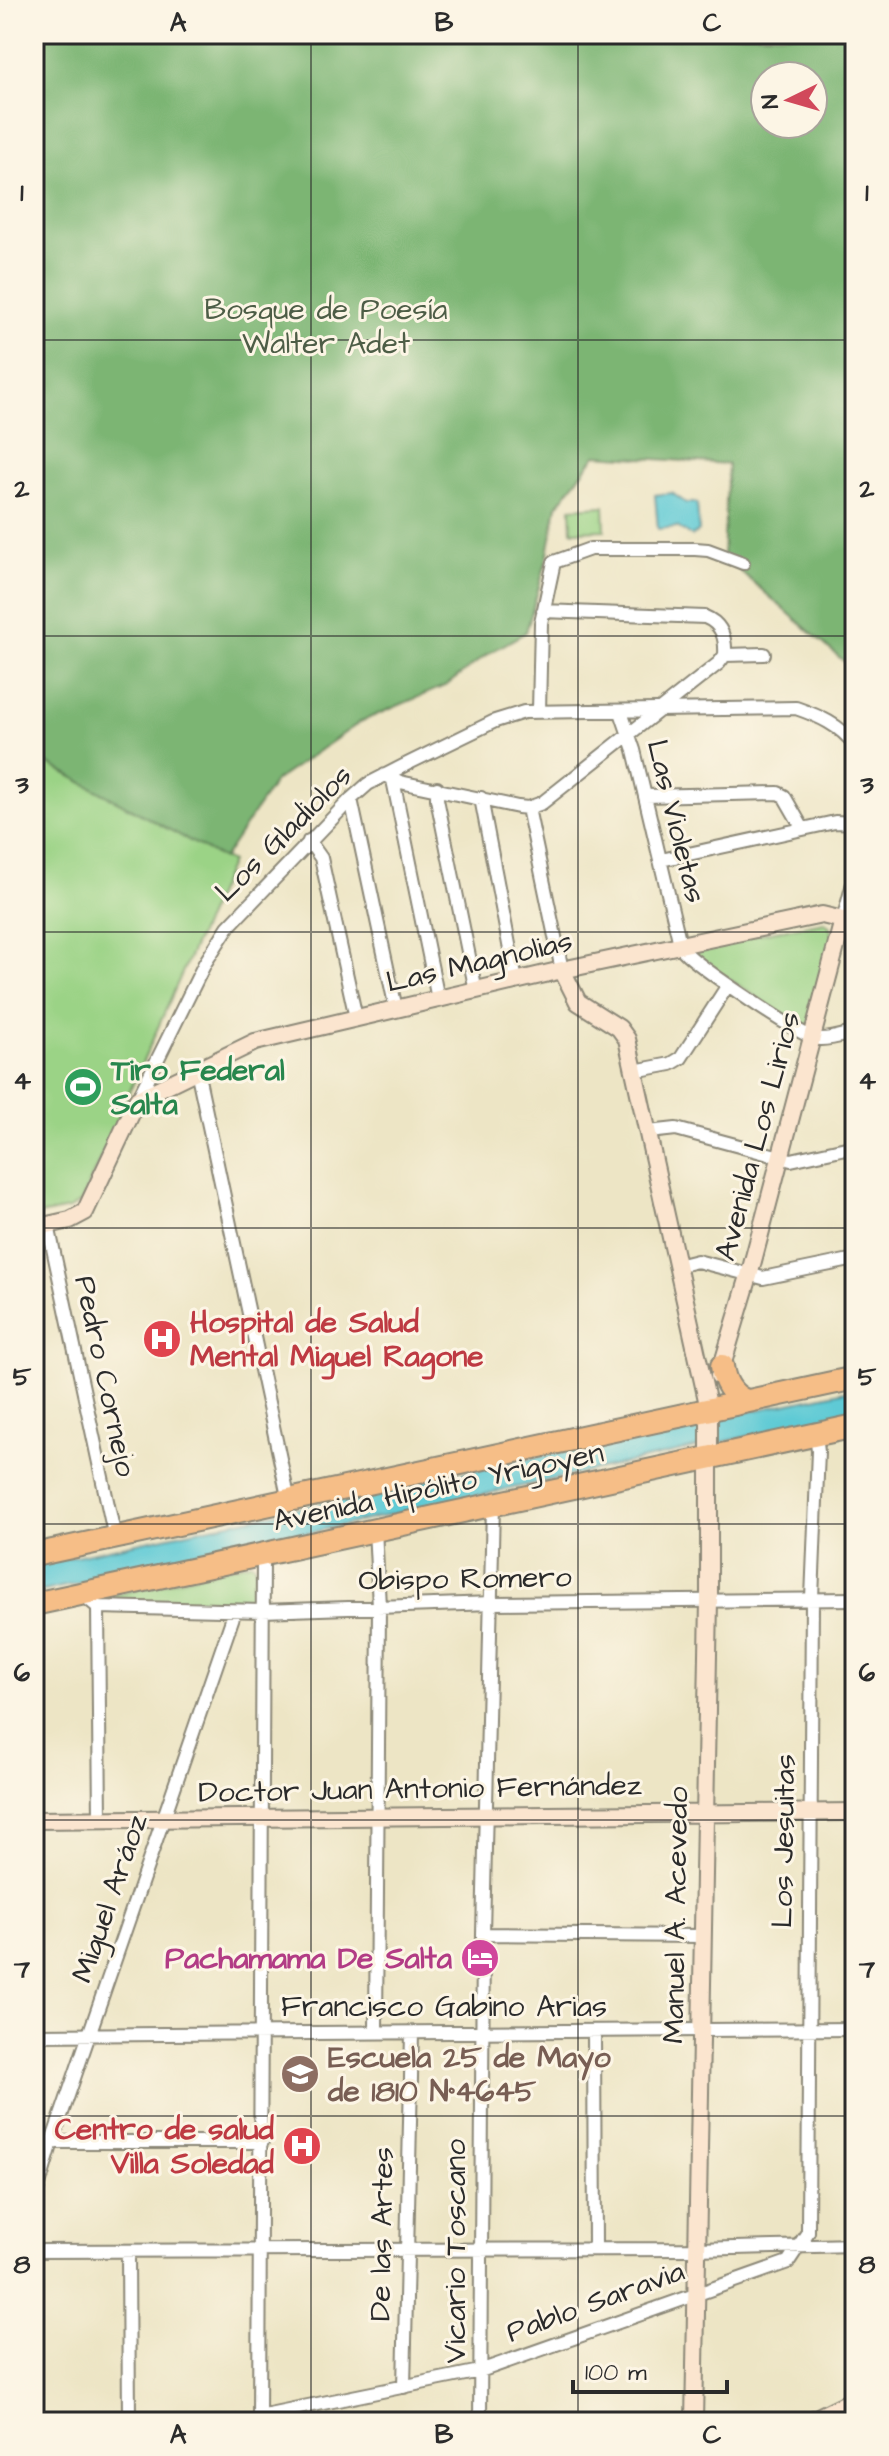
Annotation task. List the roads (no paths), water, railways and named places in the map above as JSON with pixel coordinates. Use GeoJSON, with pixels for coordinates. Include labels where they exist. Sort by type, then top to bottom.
{"type":"FeatureCollection","features":[{"type":"Feature","properties":{"kind":"highway"},"geometry":{"type":"LineString","coordinates":[[722,1366],[732,1391],[746,1401]]}},
{"type":"Feature","properties":{"kind":"highway","name":"Avenida Hipólito Yrigoyen"},"geometry":{"type":"LineString","coordinates":[[34,1555],[855,1378]]}},
{"type":"Feature","properties":{"kind":"highway","name":"Avenida Hipólito Yrigoyen"},"geometry":{"type":"LineString","coordinates":[[34,1604],[90,1600],[375,1529],[855,1426]]}},
{"type":"Feature","properties":{"kind":"street"},"geometry":{"type":"LineString","coordinates":[[539,711],[543,611],[552,566],[558,560],[582,551],[708,550],[743,563]]}},
{"type":"Feature","properties":{"kind":"street"},"geometry":{"type":"LineString","coordinates":[[438,999],[389,777],[528,808],[542,803],[628,733],[661,712],[725,655],[724,636],[714,621],[691,615],[543,611]]}},
{"type":"Feature","properties":{"kind":"street"},"geometry":{"type":"LineString","coordinates":[[725,655],[764,654]]}},
{"type":"Feature","properties":{"kind":"street"},"geometry":{"type":"LineString","coordinates":[[689,689],[690,701],[697,711]]}},
{"type":"Feature","properties":{"kind":"street","name":"Los Gladiolos"},"geometry":{"type":"LineString","coordinates":[[41,1226],[70,1220],[85,1212],[212,949],[228,927],[368,784],[389,777],[495,721],[539,711],[661,712],[796,708],[837,727],[855,745]]}},
{"type":"Feature","properties":{"kind":"street","name":"Las Violetas"},"geometry":{"type":"LineString","coordinates":[[621,712],[645,796],[680,944]]}},
{"type":"Feature","properties":{"kind":"street"},"geometry":{"type":"LineString","coordinates":[[437,788],[476,991]]}},
{"type":"Feature","properties":{"kind":"street"},"geometry":{"type":"LineString","coordinates":[[645,796],[778,793],[784,796],[803,829]]}},
{"type":"Feature","properties":{"kind":"street"},"geometry":{"type":"LineString","coordinates":[[481,798],[524,979],[549,984],[624,1033],[649,1132],[709,1409]]}},
{"type":"Feature","properties":{"kind":"street"},"geometry":{"type":"LineString","coordinates":[[351,799],[396,1009]]}},
{"type":"Feature","properties":{"kind":"street"},"geometry":{"type":"LineString","coordinates":[[528,808],[562,970],[578,1002]]}},
{"type":"Feature","properties":{"kind":"street"},"geometry":{"type":"LineString","coordinates":[[661,860],[835,822],[855,823]]}},
{"type":"Feature","properties":{"kind":"street"},"geometry":{"type":"LineString","coordinates":[[309,841],[321,858],[356,1018]]}},
{"type":"Feature","properties":{"kind":"street","name":"Avenida Los Lirios"},"geometry":{"type":"LineString","coordinates":[[709,1409],[749,1276],[811,1038],[849,922],[855,876]]}},
{"type":"Feature","properties":{"kind":"street","name":"Las Magnolias"},"geometry":{"type":"LineString","coordinates":[[138,1099],[255,1042],[815,915],[849,922]]}},
{"type":"Feature","properties":{"kind":"street"},"geometry":{"type":"LineString","coordinates":[[680,944],[689,956],[728,985],[811,1038],[823,1039],[855,1032]]}},
{"type":"Feature","properties":{"kind":"street"},"geometry":{"type":"LineString","coordinates":[[634,1071],[671,1064],[681,1058],[728,985]]}},
{"type":"Feature","properties":{"kind":"street"},"geometry":{"type":"LineString","coordinates":[[197,1070],[289,1501]]}},
{"type":"Feature","properties":{"kind":"street"},"geometry":{"type":"LineString","coordinates":[[649,1132],[676,1129],[791,1160],[855,1146]]}},
{"type":"Feature","properties":{"kind":"street","name":"Pedro Cornejo"},"geometry":{"type":"LineString","coordinates":[[41,1226],[115,1538]]}},
{"type":"Feature","properties":{"kind":"street"},"geometry":{"type":"LineString","coordinates":[[677,1266],[697,1261],[763,1278],[855,1259]]}},
{"type":"Feature","properties":{"kind":"street","name":"Manuel A. Acevedo"},"geometry":{"type":"LineString","coordinates":[[694,2422],[709,1600],[709,1409]]}},
{"type":"Feature","properties":{"kind":"street","name":"Los Jesuitas"},"geometry":{"type":"LineString","coordinates":[[799,2246],[808,2232],[807,2029],[816,1435]]}},
{"type":"Feature","properties":{"kind":"street","name":"Vicario Toscano"},"geometry":{"type":"LineString","coordinates":[[480,2422],[483,1934],[493,1505]]}},
{"type":"Feature","properties":{"kind":"street"},"geometry":{"type":"LineString","coordinates":[[375,1529],[379,1606],[376,2033]]}},
{"type":"Feature","properties":{"kind":"street"},"geometry":{"type":"LineString","coordinates":[[259,2419],[263,1555]]}},
{"type":"Feature","properties":{"kind":"street","name":"Obispo Romero"},"geometry":{"type":"LineString","coordinates":[[90,1600],[262,1611],[492,1603],[855,1599]]}},
{"type":"Feature","properties":{"kind":"street"},"geometry":{"type":"LineString","coordinates":[[90,1600],[100,1819]]}},
{"type":"Feature","properties":{"kind":"street","name":"Miguel Aráoz"},"geometry":{"type":"LineString","coordinates":[[34,2202],[235,1611]]}},
{"type":"Feature","properties":{"kind":"street","name":"Doctor Juan Antonio Fernández"},"geometry":{"type":"LineString","coordinates":[[34,1820],[855,1812]]}},
{"type":"Feature","properties":{"kind":"street"},"geometry":{"type":"LineString","coordinates":[[483,1934],[702,1936]]}},
{"type":"Feature","properties":{"kind":"street","name":"Francisco Gabino Arias"},"geometry":{"type":"LineString","coordinates":[[34,2035],[855,2029]]}},
{"type":"Feature","properties":{"kind":"street"},"geometry":{"type":"LineString","coordinates":[[594,2032],[595,2249]]}},
{"type":"Feature","properties":{"kind":"street","name":"De las Artes"},"geometry":{"type":"LineString","coordinates":[[404,2387],[412,2033]]}},
{"type":"Feature","properties":{"kind":"street"},"geometry":{"type":"LineString","coordinates":[[34,2142],[262,2142]]}},
{"type":"Feature","properties":{"kind":"street"},"geometry":{"type":"LineString","coordinates":[[34,2251],[696,2249],[855,2245]]}},
{"type":"Feature","properties":{"kind":"street","name":"Pablo Saravia"},"geometry":{"type":"LineString","coordinates":[[259,2419],[480,2371],[696,2292],[788,2262],[799,2246]]}},
{"type":"Feature","properties":{"kind":"street"},"geometry":{"type":"LineString","coordinates":[[128,2251],[129,2422]]}},
{"type":"Feature","properties":{"kind":"street"},"geometry":{"type":"LineString","coordinates":[[808,2422],[855,2399]]}},
{"type":"Feature","properties":{"kind":"water"},"geometry":{"type":"Polygon","coordinates":[[[672,493],[686,503],[697,503],[699,531],[692,536],[677,527],[658,529],[655,495],[672,493]]]}},
{"type":"Feature","properties":{"kind":"water"},"geometry":{"type":"Polygon","coordinates":[[[855,1389],[855,1413],[34,1593],[34,1565],[855,1389]]]}},
{"type":"Feature","properties":{"kind":"place","name":"Tiro Federal Salta"},"geometry":{"type":"Point","coordinates":[83,1087]}},
{"type":"Feature","properties":{"kind":"place","name":"Hospital de Salud Mental Miguel Ragone"},"geometry":{"type":"Point","coordinates":[162,1339]}},
{"type":"Feature","properties":{"kind":"place","name":"Pachamama De Salta"},"geometry":{"type":"Point","coordinates":[480,1958]}},
{"type":"Feature","properties":{"kind":"place","name":"Escuela 25 de Mayo de 1810 N°4645"},"geometry":{"type":"Point","coordinates":[300,2074]}},
{"type":"Feature","properties":{"kind":"place","name":"Centro de salud Villa Soledad"},"geometry":{"type":"Point","coordinates":[302,2146]}},
{"type":"Feature","properties":{"kind":"park label","name":"Bosque de Poesía Walter Adet"},"geometry":{"type":"Point","coordinates":[326,326]}}]}
